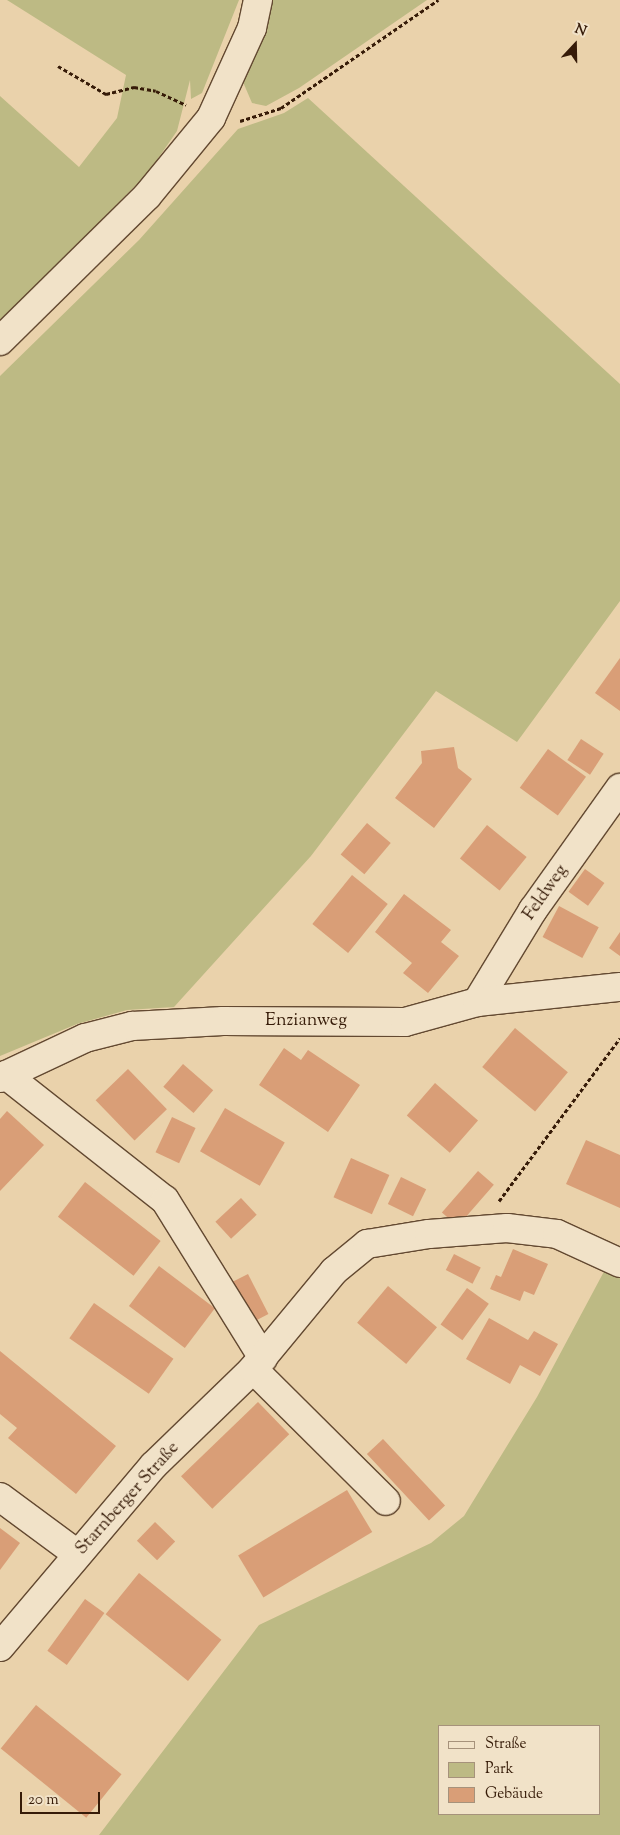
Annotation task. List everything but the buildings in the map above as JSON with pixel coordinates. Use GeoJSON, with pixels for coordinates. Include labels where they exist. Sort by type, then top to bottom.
{"type":"FeatureCollection","features":[{"type":"Feature","properties":{"kind":"street"},"geometry":{"type":"LineString","coordinates":[[0,341],[222,120],[252,28],[258,0]]}},
{"type":"Feature","properties":{"kind":"street","name":"Feldweg"},"geometry":{"type":"LineString","coordinates":[[477,1002],[533,910],[620,788]]}},
{"type":"Feature","properties":{"kind":"street","name":"Enzianweg"},"geometry":{"type":"LineString","coordinates":[[3,1077],[85,1038],[132,1026],[224,1021],[405,1022],[477,1002],[620,987]]}},
{"type":"Feature","properties":{"kind":"street"},"geometry":{"type":"LineString","coordinates":[[3,1077],[165,1200],[258,1364],[386,1500]]}},
{"type":"Feature","properties":{"kind":"street","name":"Starnberger Straße"},"geometry":{"type":"LineString","coordinates":[[0,1647],[154,1465],[258,1364],[334,1271],[367,1244],[429,1234],[507,1228],[557,1234],[620,1262]]}},
{"type":"Feature","properties":{"kind":"street"},"geometry":{"type":"LineString","coordinates":[[0,1497],[77,1554]]}},
{"type":"Feature","properties":{"kind":"path"},"geometry":{"type":"LineString","coordinates":[[58,66],[106,94],[134,87],[156,91],[222,120],[281,108],[438,0]]}},
{"type":"Feature","properties":{"kind":"path"},"geometry":{"type":"LineString","coordinates":[[477,1231],[620,1038]]}},
{"type":"Feature","properties":{"kind":"green space"},"geometry":{"type":"Polygon","coordinates":[[[7,0],[239,0],[202,93],[191,99],[190,80],[177,131],[148,173],[0,322],[0,96],[79,167],[117,118],[126,75],[7,0]]]}},
{"type":"Feature","properties":{"kind":"green space"},"geometry":{"type":"Polygon","coordinates":[[[273,0],[427,0],[299,88],[266,106],[252,103],[243,82],[265,29],[273,0]]]}},
{"type":"Feature","properties":{"kind":"green space"},"geometry":{"type":"Polygon","coordinates":[[[308,98],[620,384],[620,601],[517,742],[436,691],[311,856],[174,1007],[127,1010],[77,1024],[0,1056],[0,376],[139,240],[238,129],[284,113],[308,98]]]}},
{"type":"Feature","properties":{"kind":"green space"},"geometry":{"type":"Polygon","coordinates":[[[608,1264],[620,1269],[620,1835],[99,1835],[259,1625],[431,1543],[464,1516],[537,1397],[608,1264]]]}}]}
